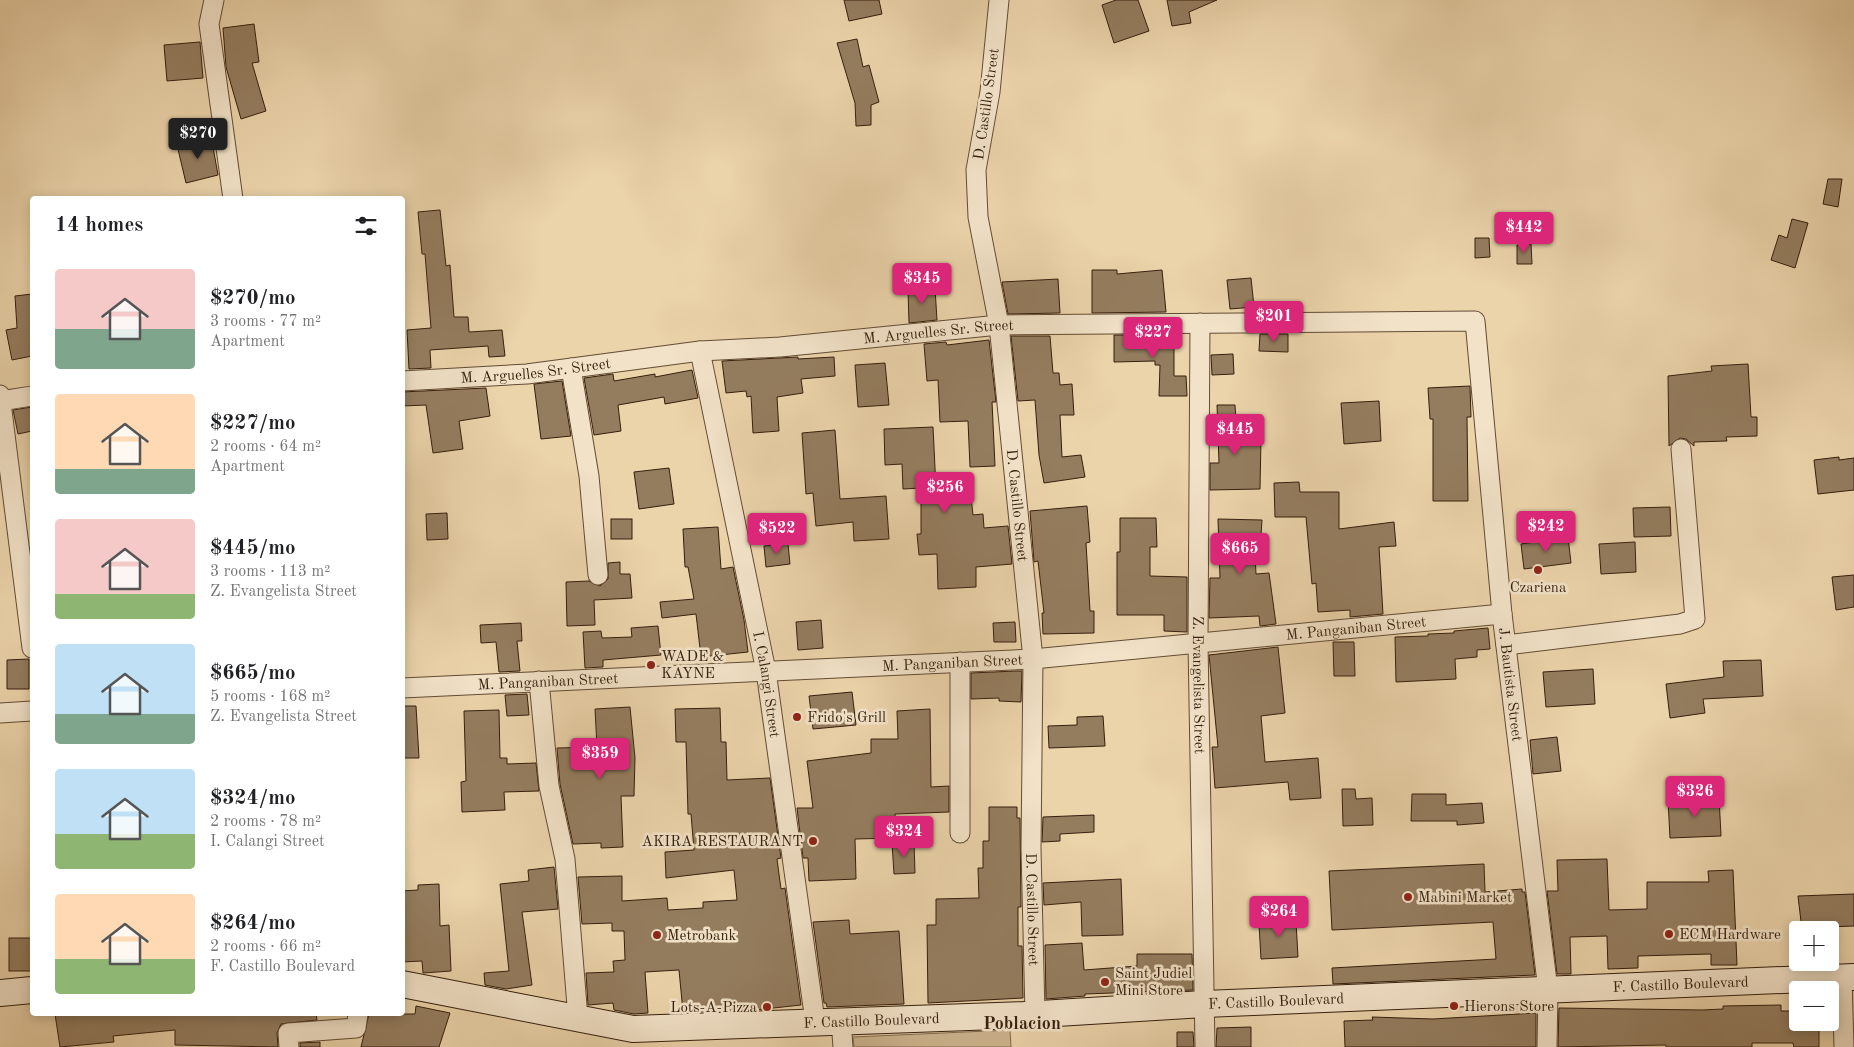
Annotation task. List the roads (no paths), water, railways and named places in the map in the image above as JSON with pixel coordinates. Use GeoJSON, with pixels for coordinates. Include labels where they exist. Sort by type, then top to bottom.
{"type":"FeatureCollection","features":[{"type":"Feature","properties":{"kind":"main road","name":"F. Castillo Boulevard"},"geometry":{"type":"LineString","coordinates":[[405,985],[633,1029],[1035,1014],[1204,1004],[1848,978]]}},
{"type":"Feature","properties":{"kind":"main road"},"geometry":{"type":"LineString","coordinates":[[0,993],[30,990]]}},
{"type":"Feature","properties":{"kind":"street"},"geometry":{"type":"LineString","coordinates":[[214,0],[209,24],[233,196]]}},
{"type":"Feature","properties":{"kind":"street","name":"D. Castillo Street"},"geometry":{"type":"LineString","coordinates":[[1000,0],[990,92],[976,170],[978,218],[999,325],[1033,659],[1031,849],[1035,1014]]}},
{"type":"Feature","properties":{"kind":"street","name":"M. Arguelles Sr. Street"},"geometry":{"type":"LineString","coordinates":[[405,381],[527,374],[700,351],[780,346],[999,325],[1475,321]]}},
{"type":"Feature","properties":{"kind":"street","name":"J. Bautista Street"},"geometry":{"type":"LineString","coordinates":[[1475,321],[1502,614],[1548,990],[1547,1047]]}},
{"type":"Feature","properties":{"kind":"street","name":"Z. Evangelista Street"},"geometry":{"type":"LineString","coordinates":[[1200,323],[1198,643],[1205,1047]]}},
{"type":"Feature","properties":{"kind":"street","name":"I. Calangi Street"},"geometry":{"type":"LineString","coordinates":[[700,351],[766,671],[815,1021]]}},
{"type":"Feature","properties":{"kind":"street"},"geometry":{"type":"LineString","coordinates":[[571,368],[589,476],[598,575]]}},
{"type":"Feature","properties":{"kind":"street"},"geometry":{"type":"LineString","coordinates":[[30,396],[0,399],[30,632]]}},
{"type":"Feature","properties":{"kind":"street"},"geometry":{"type":"LineString","coordinates":[[1506,645],[1680,624],[1695,619],[1682,450]]}},
{"type":"Feature","properties":{"kind":"street","name":"M. Panganiban Street"},"geometry":{"type":"LineString","coordinates":[[405,688],[1033,659],[1502,614]]}},
{"type":"Feature","properties":{"kind":"street"},"geometry":{"type":"LineString","coordinates":[[960,662],[960,833]]}},
{"type":"Feature","properties":{"kind":"street"},"geometry":{"type":"LineString","coordinates":[[539,681],[549,786],[565,859],[578,1018]]}},
{"type":"Feature","properties":{"kind":"street"},"geometry":{"type":"LineString","coordinates":[[0,713],[30,711]]}},
{"type":"Feature","properties":{"kind":"street"},"geometry":{"type":"LineString","coordinates":[[1844,1047],[1848,978]]}},
{"type":"Feature","properties":{"kind":"street"},"geometry":{"type":"LineString","coordinates":[[289,1047],[288,1033],[356,1028],[358,1016]]}},
{"type":"Feature","properties":{"kind":"street"},"geometry":{"type":"LineString","coordinates":[[842,1020],[843,1047]]}},
{"type":"Feature","properties":{"kind":"place","name":"Czariena"},"geometry":{"type":"Point","coordinates":[1538,570]}},
{"type":"Feature","properties":{"kind":"place","name":"WADE & KAYNE"},"geometry":{"type":"Point","coordinates":[651,665]}},
{"type":"Feature","properties":{"kind":"place","name":"Frido's Grill"},"geometry":{"type":"Point","coordinates":[797,717]}},
{"type":"Feature","properties":{"kind":"place","name":"AKIRA RESTAURANT"},"geometry":{"type":"Point","coordinates":[813,841]}},
{"type":"Feature","properties":{"kind":"place","name":"Mabini Market"},"geometry":{"type":"Point","coordinates":[1408,897]}},
{"type":"Feature","properties":{"kind":"place","name":"ECM Hardware"},"geometry":{"type":"Point","coordinates":[1669,934]}},
{"type":"Feature","properties":{"kind":"place","name":"Metrobank"},"geometry":{"type":"Point","coordinates":[657,935]}},
{"type":"Feature","properties":{"kind":"place","name":"Saint Judiel Mini Store"},"geometry":{"type":"Point","coordinates":[1105,982]}},
{"type":"Feature","properties":{"kind":"place","name":"Hierons Store"},"geometry":{"type":"Point","coordinates":[1454,1006]}},
{"type":"Feature","properties":{"kind":"place","name":"Lots-A-Pizza"},"geometry":{"type":"Point","coordinates":[767,1007]}},
{"type":"Feature","properties":{"kind":"district","name":"Poblacion"},"geometry":{"type":"Point","coordinates":[1022,1023]}}]}
